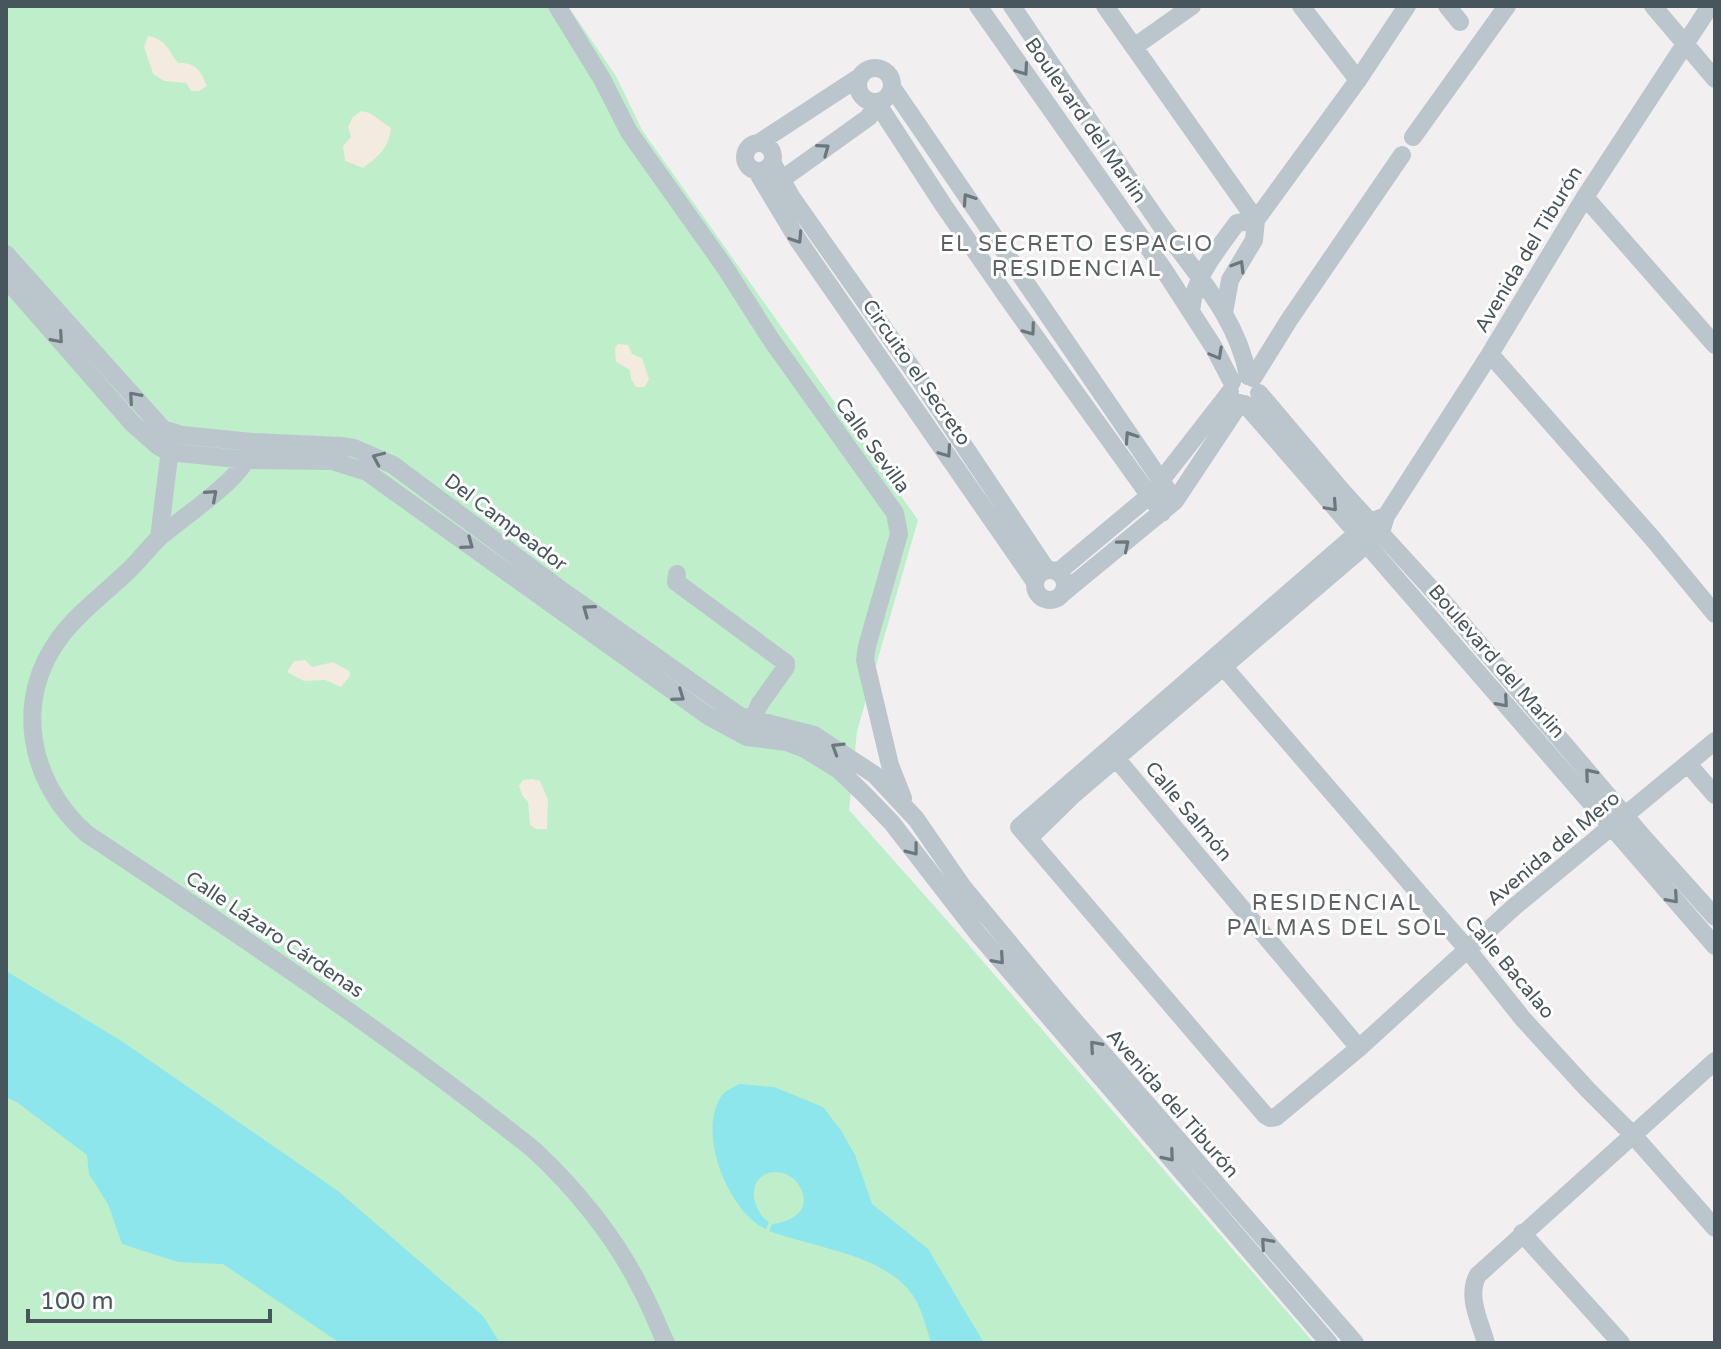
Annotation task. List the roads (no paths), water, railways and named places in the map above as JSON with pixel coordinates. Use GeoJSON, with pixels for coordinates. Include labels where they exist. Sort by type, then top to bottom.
{"type":"FeatureCollection","features":[{"type":"Feature","properties":{"kind":"street","name":"Calle Sevilla"},"geometry":{"type":"LineString","coordinates":[[557,6],[602,79],[629,132],[895,513],[899,534],[865,660],[883,770]]}},
{"type":"Feature","properties":{"kind":"street","name":"Boulevard del Marlin"},"geometry":{"type":"LineString","coordinates":[[978,6],[1139,233],[1244,390],[1303,459],[1372,529],[1618,822],[1715,946]]}},
{"type":"Feature","properties":{"kind":"street","name":"Boulevard del Marlin"},"geometry":{"type":"LineString","coordinates":[[1012,6],[1224,313],[1244,352],[1244,390]]}},
{"type":"Feature","properties":{"kind":"street"},"geometry":{"type":"LineString","coordinates":[[1105,6],[1256,220]]}},
{"type":"Feature","properties":{"kind":"street"},"geometry":{"type":"LineString","coordinates":[[1134,47],[1192,6]]}},
{"type":"Feature","properties":{"kind":"street"},"geometry":{"type":"LineString","coordinates":[[1301,6],[1358,80]]}},
{"type":"Feature","properties":{"kind":"street"},"geometry":{"type":"LineString","coordinates":[[1224,313],[1230,280],[1254,240],[1256,220],[1358,80],[1407,6]]}},
{"type":"Feature","properties":{"kind":"street"},"geometry":{"type":"LineString","coordinates":[[1447,6],[1460,22]]}},
{"type":"Feature","properties":{"kind":"street"},"geometry":{"type":"LineString","coordinates":[[1413,137],[1507,6]]}},
{"type":"Feature","properties":{"kind":"street"},"geometry":{"type":"LineString","coordinates":[[1653,6],[1715,79]]}},
{"type":"Feature","properties":{"kind":"street","name":"Avenida del Tiburón"},"geometry":{"type":"LineString","coordinates":[[1276,1117],[1265,1115],[1024,833],[1372,529],[1490,354],[1585,197],[1710,6]]}},
{"type":"Feature","properties":{"kind":"street"},"geometry":{"type":"LineString","coordinates":[[881,69],[892,80],[890,94],[876,103],[869,117],[769,175],[746,165],[745,152],[754,143],[760,142],[866,71],[881,69]]}},
{"type":"Feature","properties":{"kind":"street"},"geometry":{"type":"LineString","coordinates":[[861,76],[858,83],[862,97],[876,103],[1009,300],[1168,507]]}},
{"type":"Feature","properties":{"kind":"street"},"geometry":{"type":"LineString","coordinates":[[892,87],[1028,288],[1155,489]]}},
{"type":"Feature","properties":{"kind":"street"},"geometry":{"type":"LineString","coordinates":[[760,142],[771,149],[769,175]]}},
{"type":"Feature","properties":{"kind":"street"},"geometry":{"type":"LineString","coordinates":[[1244,390],[1155,489],[1047,575],[1035,588],[1041,597],[1053,600],[1063,593],[1168,507],[1244,390],[1289,320],[1402,155]]}},
{"type":"Feature","properties":{"kind":"street","name":"Circuito el Secreto"},"geometry":{"type":"LineString","coordinates":[[769,175],[918,377],[1047,575]]}},
{"type":"Feature","properties":{"kind":"street","name":"Circuito el Secreto"},"geometry":{"type":"LineString","coordinates":[[769,175],[798,240],[902,388],[1047,575]]}},
{"type":"Feature","properties":{"kind":"street"},"geometry":{"type":"LineString","coordinates":[[1585,197],[1715,345]]}},
{"type":"Feature","properties":{"kind":"street"},"geometry":{"type":"LineString","coordinates":[[1191,311],[1199,277],[1237,223],[1256,220]]}},
{"type":"Feature","properties":{"kind":"street"},"geometry":{"type":"LineString","coordinates":[[9,269],[163,429],[171,443],[159,538]]}},
{"type":"Feature","properties":{"kind":"street"},"geometry":{"type":"LineString","coordinates":[[1009,300],[1028,288]]}},
{"type":"Feature","properties":{"kind":"street"},"geometry":{"type":"LineString","coordinates":[[1490,354],[1715,614]]}},
{"type":"Feature","properties":{"kind":"street"},"geometry":{"type":"LineString","coordinates":[[902,388],[918,377]]}},
{"type":"Feature","properties":{"kind":"street","name":"Del Campeador"},"geometry":{"type":"LineString","coordinates":[[171,443],[250,451],[321,443],[354,448],[393,465],[437,510],[625,647],[732,731],[747,737],[787,742],[820,757],[865,795],[956,893]]}},
{"type":"Feature","properties":{"kind":"street","name":"Calle Lázaro Cárdenas"},"geometry":{"type":"LineString","coordinates":[[250,451],[204,502],[159,538],[61,636],[39,679],[33,723],[41,773],[52,796],[87,834],[279,961],[405,1051],[534,1150],[553,1168],[610,1239],[640,1286],[666,1343]]}},
{"type":"Feature","properties":{"kind":"street"},"geometry":{"type":"LineString","coordinates":[[677,574],[676,582],[786,663],[752,721]]}},
{"type":"Feature","properties":{"kind":"street"},"geometry":{"type":"LineString","coordinates":[[1047,575],[1065,582],[1063,593]]}},
{"type":"Feature","properties":{"kind":"street","name":"Del Campeador"},"geometry":{"type":"LineString","coordinates":[[625,647],[752,721],[787,726],[814,735],[883,770],[956,893]]}},
{"type":"Feature","properties":{"kind":"street","name":"Calle Bacalao"},"geometry":{"type":"LineString","coordinates":[[1219,662],[1468,950],[1523,1019],[1633,1135],[1715,1228]]}},
{"type":"Feature","properties":{"kind":"street","name":"Avenida del Mero"},"geometry":{"type":"LineString","coordinates":[[1276,1117],[1359,1048],[1514,907],[1715,741]]}},
{"type":"Feature","properties":{"kind":"street","name":"Calle Salmón"},"geometry":{"type":"LineString","coordinates":[[1112,754],[1359,1048]]}},
{"type":"Feature","properties":{"kind":"street"},"geometry":{"type":"LineString","coordinates":[[1688,764],[1715,795]]}},
{"type":"Feature","properties":{"kind":"street"},"geometry":{"type":"LineString","coordinates":[[865,795],[883,770]]}},
{"type":"Feature","properties":{"kind":"street"},"geometry":{"type":"LineString","coordinates":[[892,823],[904,815],[907,807]]}},
{"type":"Feature","properties":{"kind":"street","name":"Boulevard del Marlin"},"geometry":{"type":"LineString","coordinates":[[1618,822],[1715,917]]}},
{"type":"Feature","properties":{"kind":"street","name":"Avenida del Tiburón"},"geometry":{"type":"LineString","coordinates":[[956,893],[1285,1278],[1355,1343]]}},
{"type":"Feature","properties":{"kind":"street"},"geometry":{"type":"LineString","coordinates":[[1486,1343],[1472,1294],[1473,1283],[1522,1233],[1715,1061]]}},
{"type":"Feature","properties":{"kind":"street"},"geometry":{"type":"LineString","coordinates":[[1522,1233],[1621,1343]]}},
{"type":"Feature","properties":{"kind":"street","name":"Avenida del Tiburón"},"geometry":{"type":"LineString","coordinates":[[1285,1278],[1329,1343]]}},
{"type":"Feature","properties":{"kind":"water"},"geometry":{"type":"Polygon","coordinates":[[[6,971],[123,1042],[338,1191],[483,1316],[500,1343],[340,1343],[223,1264],[178,1262],[122,1244],[108,1204],[89,1174],[87,1155],[6,1097],[6,971]]]}},
{"type":"Feature","properties":{"kind":"water"},"geometry":{"type":"Polygon","coordinates":[[[739,1084],[774,1087],[823,1107],[855,1155],[872,1204],[928,1249],[984,1343],[931,1343],[917,1302],[890,1273],[851,1255],[769,1231],[772,1224],[786,1221],[797,1214],[804,1203],[801,1189],[789,1176],[776,1172],[759,1179],[754,1189],[755,1202],[760,1214],[769,1222],[766,1229],[752,1220],[728,1188],[714,1148],[715,1109],[723,1094],[739,1084]]]}},
{"type":"Feature","properties":{"kind":"district","name":"EL SECRETO ESPACIO RESIDENCIAL"},"geometry":{"type":"Point","coordinates":[1077,256]}},
{"type":"Feature","properties":{"kind":"district","name":"RESIDENCIAL PALMAS DEL SOL"},"geometry":{"type":"Point","coordinates":[1337,914]}}]}
